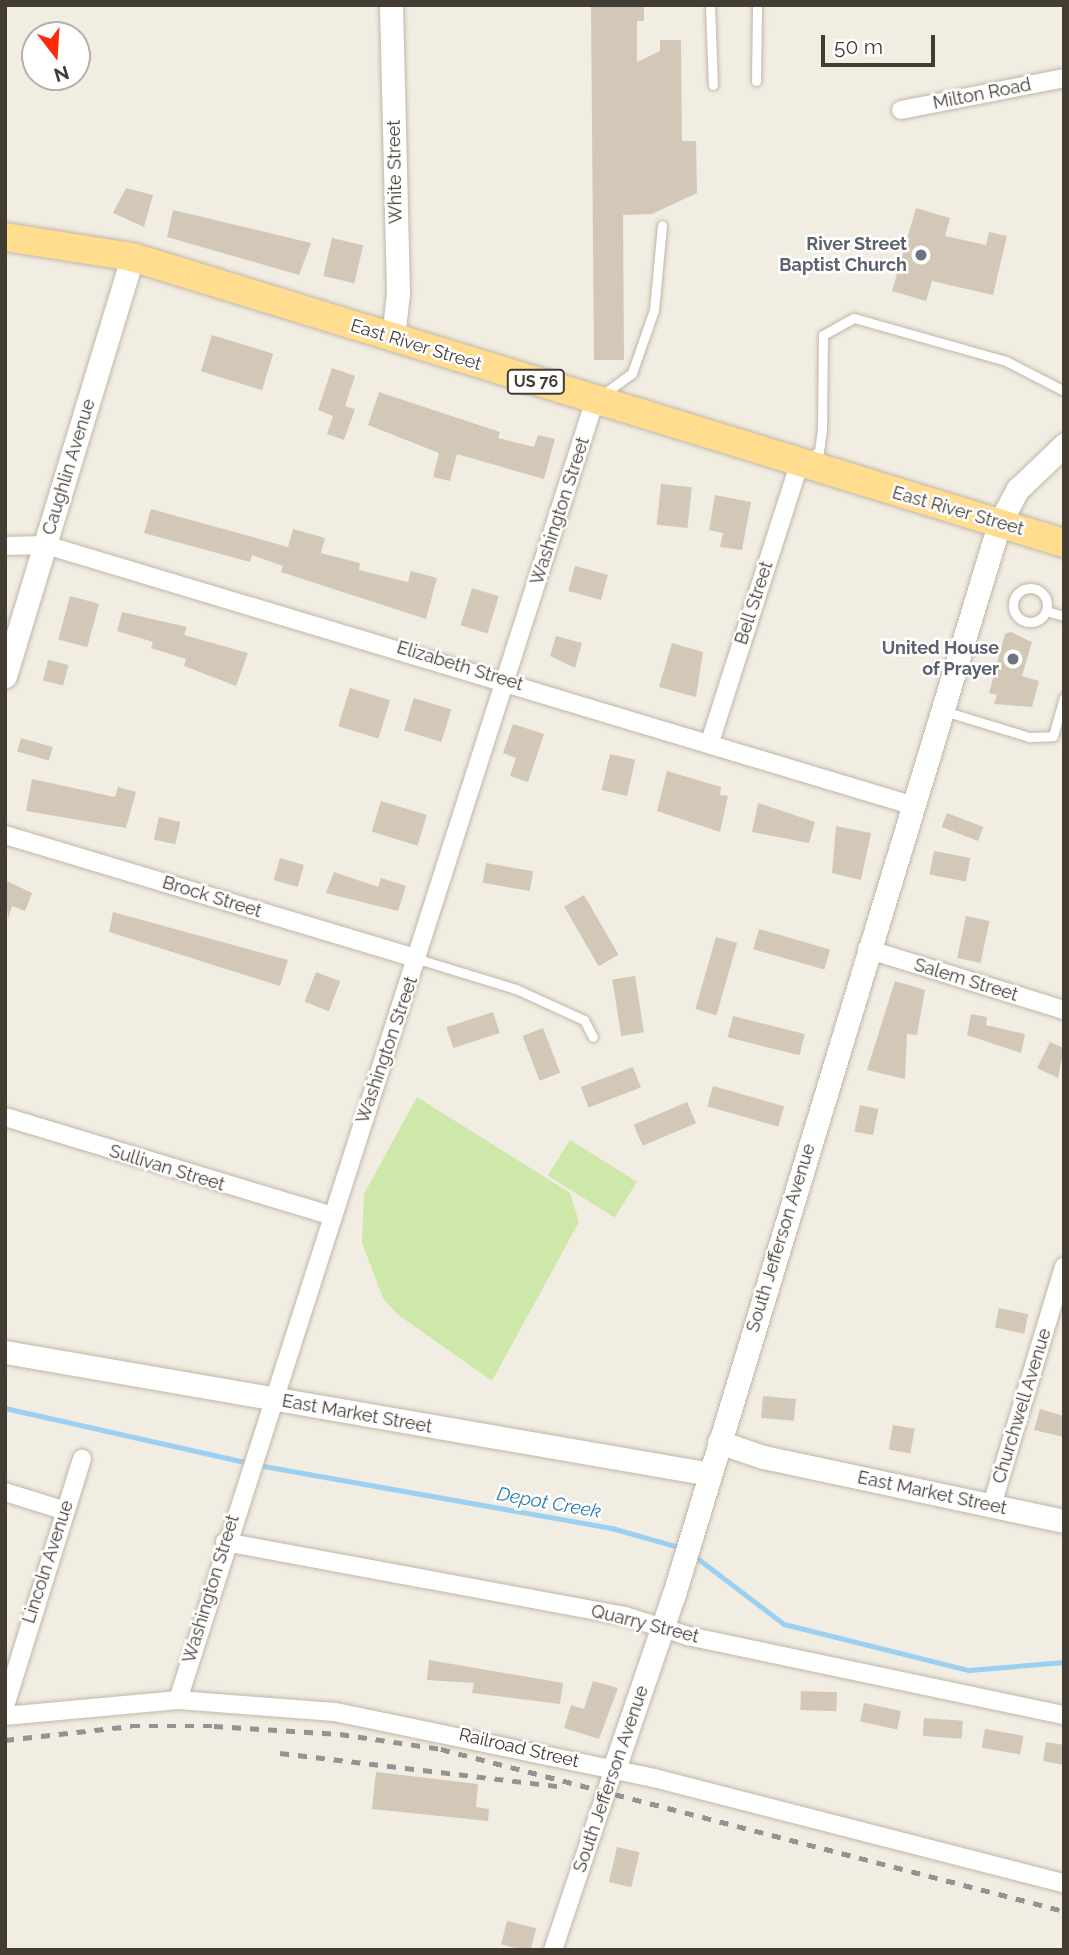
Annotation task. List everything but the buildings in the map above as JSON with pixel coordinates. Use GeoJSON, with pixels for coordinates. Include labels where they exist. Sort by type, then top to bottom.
{"type":"FeatureCollection","features":[{"type":"Feature","properties":{"kind":"main road","name":"East River Street"},"geometry":{"type":"LineString","coordinates":[[5,237],[132,257],[799,464],[1064,543]]}},
{"type":"Feature","properties":{"kind":"street","name":"White Street"},"geometry":{"type":"LineString","coordinates":[[391,5],[398,293],[393,338]]}},
{"type":"Feature","properties":{"kind":"street","name":"Milton Road"},"geometry":{"type":"LineString","coordinates":[[901,110],[1064,78]]}},
{"type":"Feature","properties":{"kind":"street","name":"Caughlin Avenue"},"geometry":{"type":"LineString","coordinates":[[5,676],[132,257]]}},
{"type":"Feature","properties":{"kind":"street","name":"Washington Street"},"geometry":{"type":"LineString","coordinates":[[178,1700],[225,1542],[330,1215],[418,959],[595,400]]}},
{"type":"Feature","properties":{"kind":"street","name":"South Jefferson Avenue"},"geometry":{"type":"LineString","coordinates":[[553,1950],[687,1551],[867,948],[999,524],[1018,489],[1064,445]]}},
{"type":"Feature","properties":{"kind":"street","name":"Bell Street"},"geometry":{"type":"LineString","coordinates":[[710,742],[799,464]]}},
{"type":"Feature","properties":{"kind":"street","name":"Elizabeth Street"},"geometry":{"type":"LineString","coordinates":[[5,546],[46,545],[710,742],[911,805]]}},
{"type":"Feature","properties":{"kind":"street","name":"Brock Street"},"geometry":{"type":"LineString","coordinates":[[5,835],[418,959]]}},
{"type":"Feature","properties":{"kind":"street","name":"Salem Street"},"geometry":{"type":"LineString","coordinates":[[867,948],[1064,1010]]}},
{"type":"Feature","properties":{"kind":"street","name":"Sullivan Street"},"geometry":{"type":"LineString","coordinates":[[5,1117],[330,1215]]}},
{"type":"Feature","properties":{"kind":"street","name":"Churchwell Avenue"},"geometry":{"type":"LineString","coordinates":[[992,1505],[1064,1267]]}},
{"type":"Feature","properties":{"kind":"street","name":"East Market Street"},"geometry":{"type":"LineString","coordinates":[[5,1352],[710,1474]]}},
{"type":"Feature","properties":{"kind":"street","name":"East Market Street"},"geometry":{"type":"LineString","coordinates":[[719,1442],[1064,1521]]}},
{"type":"Feature","properties":{"kind":"street","name":"Lincoln Avenue"},"geometry":{"type":"LineString","coordinates":[[5,1706],[63,1510],[82,1459]]}},
{"type":"Feature","properties":{"kind":"street"},"geometry":{"type":"LineString","coordinates":[[5,1492],[63,1510]]}},
{"type":"Feature","properties":{"kind":"street","name":"Quarry Street"},"geometry":{"type":"LineString","coordinates":[[225,1542],[662,1628],[1064,1715]]}},
{"type":"Feature","properties":{"kind":"street","name":"Railroad Street"},"geometry":{"type":"LineString","coordinates":[[5,1716],[178,1700],[335,1712],[614,1769],[1064,1883]]}},
{"type":"Feature","properties":{"kind":"lane"},"geometry":{"type":"LineString","coordinates":[[710,5],[713,85]]}},
{"type":"Feature","properties":{"kind":"lane"},"geometry":{"type":"LineString","coordinates":[[756,80],[757,5]]}},
{"type":"Feature","properties":{"kind":"lane"},"geometry":{"type":"LineString","coordinates":[[595,400],[632,373],[654,310],[662,225]]}},
{"type":"Feature","properties":{"kind":"lane"},"geometry":{"type":"LineString","coordinates":[[799,464],[819,451],[823,335],[854,318],[1006,361],[1064,391]]}},
{"type":"Feature","properties":{"kind":"lane"},"geometry":{"type":"LineString","coordinates":[[1046,611],[1064,616]]}},
{"type":"Feature","properties":{"kind":"lane"},"geometry":{"type":"LineString","coordinates":[[941,710],[1029,737],[1053,736],[1064,698]]}},
{"type":"Feature","properties":{"kind":"lane"},"geometry":{"type":"LineString","coordinates":[[418,959],[516,989],[584,1020],[593,1037]]}},
{"type":"Feature","properties":{"kind":"green space"},"geometry":{"type":"Polygon","coordinates":[[[417,1097],[570,1193],[579,1222],[492,1381],[397,1314],[383,1298],[362,1243],[364,1194],[417,1097]]]}},
{"type":"Feature","properties":{"kind":"green space"},"geometry":{"type":"Polygon","coordinates":[[[570,1140],[637,1182],[615,1217],[548,1176],[570,1140]]]}},
{"type":"Feature","properties":{"kind":"waterway","name":"Depot Creek"},"geometry":{"type":"LineString","coordinates":[[5,1408],[250,1463]]}},
{"type":"Feature","properties":{"kind":"waterway","name":"Depot Creek"},"geometry":{"type":"LineString","coordinates":[[258,1465],[612,1528],[682,1548]]}},
{"type":"Feature","properties":{"kind":"waterway","name":"Depot Creek"},"geometry":{"type":"LineString","coordinates":[[692,1554],[784,1624],[969,1670],[1064,1662]]}},
{"type":"Feature","properties":{"kind":"railway"},"geometry":{"type":"LineString","coordinates":[[5,1740],[131,1726],[214,1726],[340,1734],[441,1749],[1064,1911]]}},
{"type":"Feature","properties":{"kind":"railway"},"geometry":{"type":"LineString","coordinates":[[280,1753],[564,1787]]}},
{"type":"Feature","properties":{"kind":"place","name":"River Street Baptist Church"},"geometry":{"type":"Point","coordinates":[921,255]}},
{"type":"Feature","properties":{"kind":"place","name":"United House of Prayer"},"geometry":{"type":"Point","coordinates":[1013,659]}}]}
